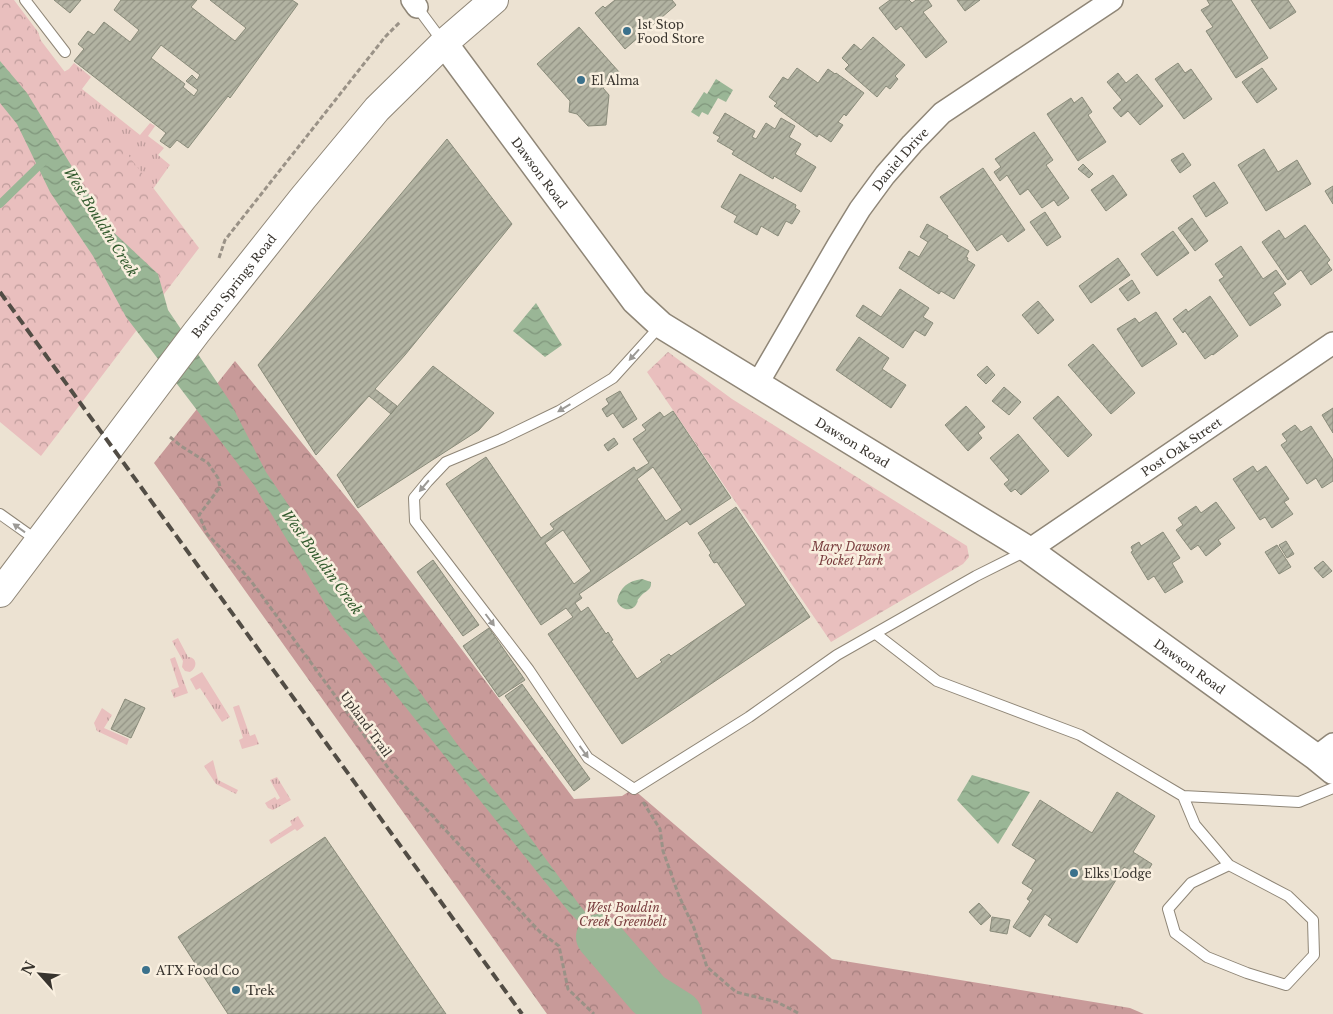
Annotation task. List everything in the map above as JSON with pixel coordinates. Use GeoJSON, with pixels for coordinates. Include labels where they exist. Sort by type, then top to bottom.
{"type":"FeatureCollection","features":[{"type":"Feature","properties":{"kind":"main road","name":"Barton Springs Road"},"geometry":{"type":"LineString","coordinates":[[0,593],[196,333],[303,198],[377,109],[444,43],[494,0]]}},
{"type":"Feature","properties":{"kind":"street","name":"Daniel Drive"},"geometry":{"type":"LineString","coordinates":[[758,383],[860,209],[885,175],[912,144],[942,114],[1112,0]]}},
{"type":"Feature","properties":{"kind":"street","name":"Dawson Road"},"geometry":{"type":"LineString","coordinates":[[444,43],[635,301],[661,325],[1029,550],[1327,757]]}},
{"type":"Feature","properties":{"kind":"street","name":"Post Oak Street"},"geometry":{"type":"LineString","coordinates":[[1029,550],[1333,342]]}},
{"type":"Feature","properties":{"kind":"lane"},"geometry":{"type":"LineString","coordinates":[[25,0],[65,52]]}},
{"type":"Feature","properties":{"kind":"lane"},"geometry":{"type":"LineString","coordinates":[[414,3],[444,43]]}},
{"type":"Feature","properties":{"kind":"lane"},"geometry":{"type":"LineString","coordinates":[[661,325],[613,378],[559,411],[446,462],[414,498],[415,521],[529,670],[588,758],[634,789],[749,717],[837,655],[976,576],[1029,550]]}},
{"type":"Feature","properties":{"kind":"lane"},"geometry":{"type":"LineString","coordinates":[[0,514],[38,542]]}},
{"type":"Feature","properties":{"kind":"lane"},"geometry":{"type":"LineString","coordinates":[[876,634],[937,681],[1080,735],[1182,796],[1299,802],[1333,788]]}},
{"type":"Feature","properties":{"kind":"lane"},"geometry":{"type":"LineString","coordinates":[[1182,796],[1195,825],[1229,864],[1288,896],[1313,920],[1314,955],[1286,985],[1247,973],[1207,957],[1175,933],[1168,908],[1191,883],[1229,864]]}},
{"type":"Feature","properties":{"kind":"path"},"geometry":{"type":"LineString","coordinates":[[225,240],[393,29]]}},
{"type":"Feature","properties":{"kind":"path","name":"Upland Trail"},"geometry":{"type":"LineString","coordinates":[[170,437],[208,463],[218,478],[220,487],[199,515],[207,534],[251,581],[389,769],[540,932],[559,946],[568,989],[594,1014]]}},
{"type":"Feature","properties":{"kind":"path"},"geometry":{"type":"LineString","coordinates":[[634,789],[660,829],[663,852],[679,896],[694,928],[707,967],[736,992],[777,1002],[800,1014]]}},
{"type":"Feature","properties":{"kind":"green space"},"geometry":{"type":"Polygon","coordinates":[[[0,0],[14,0],[38,32],[45,52],[62,73],[74,63],[91,77],[82,89],[140,135],[150,123],[155,126],[148,136],[164,148],[158,155],[170,165],[143,203],[0,0]]]}},
{"type":"Feature","properties":{"kind":"green space"},"geometry":{"type":"Polygon","coordinates":[[[0,0],[10,0],[199,248],[41,456],[0,422],[0,0]]]}},
{"type":"Feature","properties":{"kind":"green space","name":"Mary Dawson Pocket Park"},"geometry":{"type":"Polygon","coordinates":[[[668,352],[732,399],[967,546],[969,557],[963,564],[831,642],[647,372],[668,352]]]}},
{"type":"Feature","properties":{"kind":"green space","name":"West Bouldin Creek Greenbelt"},"geometry":{"type":"Polygon","coordinates":[[[235,361],[360,514],[574,799],[622,796],[633,789],[832,959],[1130,1008],[1144,1014],[547,1014],[154,463],[235,361]]]}},
{"type":"Feature","properties":{"kind":"green space"},"geometry":{"type":"Polygon","coordinates":[[[178,638],[188,657],[195,661],[194,668],[190,672],[185,671],[182,667],[183,661],[172,641],[178,638]]]}},
{"type":"Feature","properties":{"kind":"green space"},"geometry":{"type":"Polygon","coordinates":[[[175,657],[188,693],[174,698],[171,690],[179,687],[170,659],[175,657]]]}},
{"type":"Feature","properties":{"kind":"green space"},"geometry":{"type":"Polygon","coordinates":[[[202,672],[230,717],[222,722],[200,688],[196,690],[190,679],[202,672]]]}},
{"type":"Feature","properties":{"kind":"green space"},"geometry":{"type":"Polygon","coordinates":[[[239,705],[250,736],[255,734],[259,744],[242,749],[239,740],[243,738],[233,707],[239,705]]]}},
{"type":"Feature","properties":{"kind":"green space"},"geometry":{"type":"Polygon","coordinates":[[[102,708],[112,715],[104,728],[129,739],[127,745],[97,731],[94,723],[102,708]]]}},
{"type":"Feature","properties":{"kind":"green space"},"geometry":{"type":"Polygon","coordinates":[[[213,760],[218,780],[238,790],[236,794],[216,784],[204,766],[213,760]]]}},
{"type":"Feature","properties":{"kind":"green space"},"geometry":{"type":"Polygon","coordinates":[[[277,777],[291,800],[273,810],[268,808],[265,803],[275,797],[277,800],[280,798],[270,780],[277,777]]]}},
{"type":"Feature","properties":{"kind":"green space"},"geometry":{"type":"Polygon","coordinates":[[[298,816],[304,826],[297,831],[295,829],[271,844],[269,840],[292,825],[290,821],[298,816]]]}},
{"type":"Feature","properties":{"kind":"water"},"geometry":{"type":"Polygon","coordinates":[[[0,61],[27,93],[110,229],[158,274],[168,310],[229,400],[266,472],[325,559],[457,744],[507,806],[578,903],[652,997],[569,912],[332,615],[254,485],[126,317],[93,256],[50,192],[17,124],[0,103],[0,61]]]}},
{"type":"Feature","properties":{"kind":"water"},"geometry":{"type":"Polygon","coordinates":[[[716,79],[733,90],[726,102],[718,98],[708,115],[702,112],[699,117],[691,112],[704,92],[707,94],[716,79]]]}},
{"type":"Feature","properties":{"kind":"water"},"geometry":{"type":"Polygon","coordinates":[[[536,303],[562,345],[545,357],[513,331],[536,303]]]}},
{"type":"Feature","properties":{"kind":"water"},"geometry":{"type":"Polygon","coordinates":[[[642,579],[651,582],[649,589],[640,597],[634,607],[631,609],[623,608],[617,601],[623,588],[633,581],[642,579]]]}},
{"type":"Feature","properties":{"kind":"water"},"geometry":{"type":"Polygon","coordinates":[[[972,775],[1030,792],[998,844],[957,800],[972,775]]]}},
{"type":"Feature","properties":{"kind":"building"},"geometry":{"type":"Polygon","coordinates":[[[54,0],[81,0],[70,13],[54,0]]]}},
{"type":"Feature","properties":{"kind":"building"},"geometry":{"type":"Polygon","coordinates":[[[121,0],[197,0],[191,7],[235,41],[246,28],[210,0],[292,0],[298,4],[230,98],[228,96],[188,148],[177,140],[170,148],[160,141],[166,133],[74,61],[84,49],[78,44],[88,31],[94,35],[104,22],[130,42],[139,30],[114,10],[121,0]],[[161,45],[151,58],[185,84],[183,87],[194,96],[198,90],[186,81],[192,75],[197,80],[200,75],[161,45]]]}},
{"type":"Feature","properties":{"kind":"building","name":"1st Stop Food Store"},"geometry":{"type":"Polygon","coordinates":[[[615,0],[672,0],[676,5],[625,49],[595,13],[603,6],[605,8],[615,0]]]}},
{"type":"Feature","properties":{"kind":"building"},"geometry":{"type":"Polygon","coordinates":[[[890,0],[909,0],[912,3],[916,0],[928,0],[932,6],[923,12],[947,42],[926,58],[901,26],[896,30],[879,8],[890,0]]]}},
{"type":"Feature","properties":{"kind":"building"},"geometry":{"type":"Polygon","coordinates":[[[957,0],[980,0],[965,11],[957,0]]]}},
{"type":"Feature","properties":{"kind":"building"},"geometry":{"type":"Polygon","coordinates":[[[1207,0],[1231,0],[1268,58],[1236,78],[1206,31],[1213,27],[1201,10],[1210,5],[1207,0]]]}},
{"type":"Feature","properties":{"kind":"building"},"geometry":{"type":"Polygon","coordinates":[[[1251,0],[1288,0],[1296,12],[1270,29],[1251,0]]]}},
{"type":"Feature","properties":{"kind":"building","name":"El Alma"},"geometry":{"type":"Polygon","coordinates":[[[579,27],[620,73],[603,88],[609,95],[606,125],[588,126],[577,114],[569,112],[570,101],[537,64],[579,27]]]}},
{"type":"Feature","properties":{"kind":"building"},"geometry":{"type":"Polygon","coordinates":[[[873,37],[905,65],[895,76],[898,79],[890,89],[886,86],[877,97],[845,69],[849,65],[842,58],[854,44],[861,50],[873,37]]]}},
{"type":"Feature","properties":{"kind":"building"},"geometry":{"type":"Polygon","coordinates":[[[1178,63],[1185,73],[1191,69],[1212,99],[1184,119],[1155,79],[1178,63]]]}},
{"type":"Feature","properties":{"kind":"building"},"geometry":{"type":"Polygon","coordinates":[[[797,68],[818,83],[828,69],[864,93],[846,116],[844,114],[838,122],[843,125],[831,142],[819,134],[817,137],[774,106],[777,103],[769,97],[783,77],[788,80],[797,68]]]}},
{"type":"Feature","properties":{"kind":"building"},"geometry":{"type":"Polygon","coordinates":[[[1262,68],[1277,89],[1257,103],[1242,82],[1262,68]]]}},
{"type":"Feature","properties":{"kind":"building"},"geometry":{"type":"Polygon","coordinates":[[[1118,73],[1126,83],[1137,74],[1163,106],[1140,125],[1128,111],[1121,117],[1113,108],[1122,100],[1107,82],[1118,73]]]}},
{"type":"Feature","properties":{"kind":"building"},"geometry":{"type":"Polygon","coordinates":[[[1082,97],[1092,112],[1088,115],[1106,142],[1078,161],[1047,114],[1071,98],[1074,103],[1082,97]]]}},
{"type":"Feature","properties":{"kind":"building"},"geometry":{"type":"Polygon","coordinates":[[[725,113],[755,131],[752,137],[756,139],[766,123],[775,129],[781,118],[795,126],[789,137],[801,144],[795,154],[816,167],[801,192],[774,176],[773,179],[732,154],[734,151],[717,141],[720,137],[713,133],[725,113]]]}},
{"type":"Feature","properties":{"kind":"building"},"geometry":{"type":"Polygon","coordinates":[[[1034,132],[1053,160],[1046,165],[1069,198],[1058,206],[1054,200],[1042,208],[1028,189],[1020,195],[1007,175],[1000,181],[994,172],[1001,167],[995,159],[1034,132]]]}},
{"type":"Feature","properties":{"kind":"building"},"geometry":{"type":"Polygon","coordinates":[[[447,139],[512,224],[375,389],[397,406],[391,414],[369,396],[316,455],[258,365],[447,139]]]}},
{"type":"Feature","properties":{"kind":"building"},"geometry":{"type":"Polygon","coordinates":[[[1264,149],[1278,172],[1297,160],[1311,184],[1266,211],[1238,165],[1264,149]]]}},
{"type":"Feature","properties":{"kind":"building"},"geometry":{"type":"Polygon","coordinates":[[[1183,153],[1191,165],[1180,173],[1171,160],[1183,153]]]}},
{"type":"Feature","properties":{"kind":"building"},"geometry":{"type":"Polygon","coordinates":[[[1083,164],[1093,174],[1089,178],[1078,169],[1083,164]]]}},
{"type":"Feature","properties":{"kind":"building"},"geometry":{"type":"Polygon","coordinates":[[[983,168],[1025,230],[1008,242],[1002,234],[977,251],[940,197],[983,168]]]}},
{"type":"Feature","properties":{"kind":"building"},"geometry":{"type":"Polygon","coordinates":[[[740,174],[796,205],[795,208],[800,211],[792,224],[786,221],[778,236],[761,226],[757,235],[734,222],[737,216],[721,207],[740,174]]]}},
{"type":"Feature","properties":{"kind":"building"},"geometry":{"type":"Polygon","coordinates":[[[1113,175],[1127,195],[1106,211],[1091,190],[1113,175]]]}},
{"type":"Feature","properties":{"kind":"building"},"geometry":{"type":"Polygon","coordinates":[[[1214,182],[1228,203],[1206,217],[1193,196],[1214,182]]]}},
{"type":"Feature","properties":{"kind":"building"},"geometry":{"type":"Polygon","coordinates":[[[1333,186],[1333,204],[1325,191],[1333,186]]]}},
{"type":"Feature","properties":{"kind":"building"},"geometry":{"type":"Polygon","coordinates":[[[1045,212],[1061,237],[1047,246],[1030,222],[1045,212]]]}},
{"type":"Feature","properties":{"kind":"building"},"geometry":{"type":"Polygon","coordinates":[[[1192,218],[1208,241],[1195,251],[1178,228],[1192,218]]]}},
{"type":"Feature","properties":{"kind":"building"},"geometry":{"type":"Polygon","coordinates":[[[927,224],[969,251],[966,257],[968,258],[967,260],[975,265],[954,299],[941,291],[939,294],[899,268],[909,251],[919,257],[928,242],[920,237],[927,224]]]}},
{"type":"Feature","properties":{"kind":"building"},"geometry":{"type":"Polygon","coordinates":[[[1305,225],[1330,260],[1327,263],[1332,270],[1311,285],[1301,270],[1288,280],[1262,242],[1279,230],[1285,239],[1305,225]]]}},
{"type":"Feature","properties":{"kind":"building"},"geometry":{"type":"Polygon","coordinates":[[[1173,231],[1189,253],[1157,276],[1141,254],[1173,231]]]}},
{"type":"Feature","properties":{"kind":"building"},"geometry":{"type":"Polygon","coordinates":[[[1241,246],[1263,279],[1276,270],[1286,284],[1273,293],[1281,305],[1250,326],[1219,280],[1224,277],[1215,264],[1241,246]]]}},
{"type":"Feature","properties":{"kind":"building"},"geometry":{"type":"Polygon","coordinates":[[[1118,258],[1130,275],[1091,303],[1079,286],[1118,258]]]}},
{"type":"Feature","properties":{"kind":"building"},"geometry":{"type":"Polygon","coordinates":[[[1132,280],[1140,293],[1128,301],[1119,289],[1132,280]]]}},
{"type":"Feature","properties":{"kind":"building"},"geometry":{"type":"Polygon","coordinates":[[[900,289],[929,308],[923,317],[933,323],[925,336],[915,330],[903,348],[856,316],[863,305],[881,317],[900,289]]]}},
{"type":"Feature","properties":{"kind":"building"},"geometry":{"type":"Polygon","coordinates":[[[1210,296],[1238,336],[1205,359],[1185,331],[1183,333],[1173,319],[1186,309],[1188,312],[1210,296]]]}},
{"type":"Feature","properties":{"kind":"building"},"geometry":{"type":"Polygon","coordinates":[[[1038,301],[1054,320],[1038,334],[1022,315],[1038,301]]]}},
{"type":"Feature","properties":{"kind":"building"},"geometry":{"type":"Polygon","coordinates":[[[1156,312],[1177,344],[1142,367],[1117,329],[1135,318],[1139,323],[1156,312]]]}},
{"type":"Feature","properties":{"kind":"building"},"geometry":{"type":"Polygon","coordinates":[[[859,337],[889,358],[882,369],[906,385],[891,408],[836,370],[859,337]]]}},
{"type":"Feature","properties":{"kind":"building"},"geometry":{"type":"Polygon","coordinates":[[[1093,344],[1135,393],[1111,414],[1068,365],[1093,344]]]}},
{"type":"Feature","properties":{"kind":"building"},"geometry":{"type":"Polygon","coordinates":[[[433,366],[494,413],[479,430],[358,508],[337,475],[433,366]]]}},
{"type":"Feature","properties":{"kind":"building"},"geometry":{"type":"Polygon","coordinates":[[[987,366],[995,375],[986,384],[977,375],[987,366]]]}},
{"type":"Feature","properties":{"kind":"building"},"geometry":{"type":"Polygon","coordinates":[[[1004,387],[1021,402],[1009,415],[992,401],[1004,387]]]}},
{"type":"Feature","properties":{"kind":"building"},"geometry":{"type":"Polygon","coordinates":[[[620,391],[637,419],[623,428],[613,413],[607,417],[602,409],[609,404],[606,399],[620,391]]]}},
{"type":"Feature","properties":{"kind":"building"},"geometry":{"type":"Polygon","coordinates":[[[1058,396],[1092,435],[1068,457],[1033,418],[1058,396]]]}},
{"type":"Feature","properties":{"kind":"building"},"geometry":{"type":"Polygon","coordinates":[[[966,406],[985,427],[978,433],[982,438],[968,451],[945,425],[966,406]]]}},
{"type":"Feature","properties":{"kind":"building"},"geometry":{"type":"Polygon","coordinates":[[[1333,408],[1333,433],[1322,415],[1333,408]]]}},
{"type":"Feature","properties":{"kind":"building"},"geometry":{"type":"Polygon","coordinates":[[[673,411],[731,498],[690,525],[687,521],[579,594],[582,598],[575,603],[581,612],[588,607],[606,634],[608,632],[613,640],[611,641],[637,679],[662,662],[660,660],[669,654],[671,656],[746,605],[717,562],[714,563],[709,555],[711,553],[698,533],[736,507],[810,617],[622,744],[548,634],[573,617],[566,608],[541,625],[446,484],[486,457],[541,538],[554,529],[550,524],[634,467],[636,471],[649,463],[633,439],[646,430],[642,425],[660,412],[664,417],[673,411]],[[653,467],[637,479],[666,521],[682,510],[653,467]],[[563,530],[545,543],[574,584],[591,571],[563,530]]]}},
{"type":"Feature","properties":{"kind":"building"},"geometry":{"type":"Polygon","coordinates":[[[1295,425],[1301,432],[1311,426],[1333,460],[1333,481],[1322,488],[1316,478],[1307,484],[1281,445],[1287,441],[1282,434],[1295,425]]]}},
{"type":"Feature","properties":{"kind":"building"},"geometry":{"type":"Polygon","coordinates":[[[1018,434],[1049,471],[1021,495],[1015,489],[1011,492],[1004,484],[1009,480],[990,458],[1018,434]]]}},
{"type":"Feature","properties":{"kind":"building"},"geometry":{"type":"Polygon","coordinates":[[[614,438],[618,444],[608,451],[604,445],[614,438]]]}},
{"type":"Feature","properties":{"kind":"building"},"geometry":{"type":"Polygon","coordinates":[[[1253,466],[1257,472],[1266,466],[1289,499],[1284,502],[1293,514],[1272,528],[1265,517],[1260,520],[1233,479],[1253,466]]]}},
{"type":"Feature","properties":{"kind":"building"},"geometry":{"type":"Polygon","coordinates":[[[1216,502],[1235,528],[1218,540],[1221,544],[1206,556],[1198,545],[1191,550],[1176,530],[1183,525],[1178,518],[1196,506],[1201,513],[1216,502]]]}},
{"type":"Feature","properties":{"kind":"building"},"geometry":{"type":"Polygon","coordinates":[[[1163,532],[1180,558],[1172,563],[1183,582],[1165,593],[1154,576],[1148,580],[1131,552],[1133,551],[1132,546],[1139,542],[1141,546],[1163,532]]]}},
{"type":"Feature","properties":{"kind":"building"},"geometry":{"type":"Polygon","coordinates":[[[1286,541],[1294,554],[1287,558],[1279,545],[1286,541]]]}},
{"type":"Feature","properties":{"kind":"building"},"geometry":{"type":"Polygon","coordinates":[[[1277,545],[1291,567],[1279,574],[1265,552],[1277,545]]]}},
{"type":"Feature","properties":{"kind":"building"},"geometry":{"type":"Polygon","coordinates":[[[433,560],[479,625],[463,636],[417,572],[433,560]]]}},
{"type":"Feature","properties":{"kind":"building"},"geometry":{"type":"Polygon","coordinates":[[[1323,561],[1332,571],[1323,578],[1314,568],[1323,561]]]}},
{"type":"Feature","properties":{"kind":"building"},"geometry":{"type":"Polygon","coordinates":[[[489,628],[525,680],[499,697],[463,646],[489,628]]]}},
{"type":"Feature","properties":{"kind":"building"},"geometry":{"type":"Polygon","coordinates":[[[522,684],[590,779],[574,791],[505,696],[522,684]]]}},
{"type":"Feature","properties":{"kind":"building"},"geometry":{"type":"Polygon","coordinates":[[[125,699],[145,708],[131,738],[111,729],[125,699]]]}},
{"type":"Feature","properties":{"kind":"building","name":"Elks Lodge"},"geometry":{"type":"Polygon","coordinates":[[[1117,792],[1155,816],[1133,852],[1152,864],[1143,879],[1124,867],[1077,943],[1048,925],[1052,919],[1045,914],[1030,937],[1013,927],[1030,901],[1027,899],[1033,890],[1022,883],[1036,860],[1012,845],[1040,800],[1092,833],[1117,792]]]}},
{"type":"Feature","properties":{"kind":"building"},"geometry":{"type":"Polygon","coordinates":[[[325,837],[446,1014],[228,1014],[178,937],[325,837]]]}},
{"type":"Feature","properties":{"kind":"building"},"geometry":{"type":"Polygon","coordinates":[[[979,903],[991,916],[981,925],[969,912],[979,903]]]}},
{"type":"Feature","properties":{"kind":"building"},"geometry":{"type":"Polygon","coordinates":[[[992,917],[1010,920],[1007,934],[990,931],[992,917]]]}},
{"type":"Feature","properties":{"kind":"waterway"},"geometry":{"type":"LineString","coordinates":[[0,204],[45,160]]}},
{"type":"Feature","properties":{"kind":"waterway","name":"West Bouldin Creek"},"geometry":{"type":"LineString","coordinates":[[599,937],[649,995],[679,1014]]}},
{"type":"Feature","properties":{"kind":"railway"},"geometry":{"type":"LineString","coordinates":[[0,292],[522,1014]]}},
{"type":"Feature","properties":{"kind":"place","name":"1st Stop Food Store"},"geometry":{"type":"Point","coordinates":[627,31]}},
{"type":"Feature","properties":{"kind":"place","name":"El Alma"},"geometry":{"type":"Point","coordinates":[581,80]}},
{"type":"Feature","properties":{"kind":"place","name":"Elks Lodge"},"geometry":{"type":"Point","coordinates":[1074,873]}},
{"type":"Feature","properties":{"kind":"place","name":"ATX Food Co"},"geometry":{"type":"Point","coordinates":[146,970]}},
{"type":"Feature","properties":{"kind":"place","name":"Trek"},"geometry":{"type":"Point","coordinates":[236,990]}}]}
